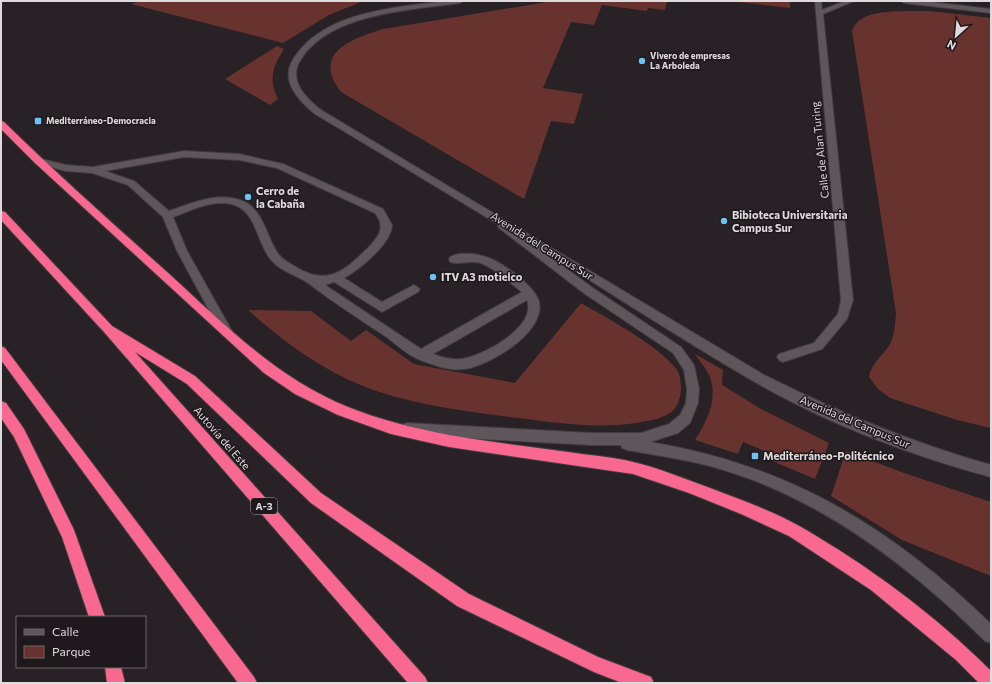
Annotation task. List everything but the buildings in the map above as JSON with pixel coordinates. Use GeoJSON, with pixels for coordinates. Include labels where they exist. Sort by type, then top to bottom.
{"type":"FeatureCollection","features":[{"type":"Feature","properties":{"kind":"highway"},"geometry":{"type":"LineString","coordinates":[[1,124],[38,161],[227,333],[268,369],[299,390],[343,411],[392,428],[448,441],[633,468],[690,487],[746,509],[794,531],[877,584],[962,654],[991,683]]}},
{"type":"Feature","properties":{"kind":"highway","name":"Autovía del Este"},"geometry":{"type":"LineString","coordinates":[[1,214],[108,329],[420,683]]}},
{"type":"Feature","properties":{"kind":"highway"},"geometry":{"type":"LineString","coordinates":[[108,329],[191,380],[316,498],[463,600],[594,664],[645,683]]}},
{"type":"Feature","properties":{"kind":"highway"},"geometry":{"type":"LineString","coordinates":[[1,351],[248,683]]}},
{"type":"Feature","properties":{"kind":"highway"},"geometry":{"type":"LineString","coordinates":[[1,408],[19,433],[69,535],[97,616]]}},
{"type":"Feature","properties":{"kind":"highway"},"geometry":{"type":"LineString","coordinates":[[113,668],[116,683]]}},
{"type":"Feature","properties":{"kind":"street","name":"Avenida del Campus Sur"},"geometry":{"type":"LineString","coordinates":[[460,1],[370,16],[334,28],[315,39],[297,58],[292,76],[295,89],[303,101],[318,112],[760,378],[808,404],[919,448],[991,471]]}},
{"type":"Feature","properties":{"kind":"street","name":"Calle de Alan Turing"},"geometry":{"type":"LineString","coordinates":[[783,357],[818,346],[843,316],[847,300],[818,1]]}},
{"type":"Feature","properties":{"kind":"street"},"geometry":{"type":"LineString","coordinates":[[820,13],[851,1]]}},
{"type":"Feature","properties":{"kind":"street"},"geometry":{"type":"LineString","coordinates":[[904,1],[991,11]]}},
{"type":"Feature","properties":{"kind":"street"},"geometry":{"type":"LineString","coordinates":[[38,161],[66,168],[92,170],[184,154],[239,157],[280,166],[379,211],[386,219],[387,227],[380,242],[363,258],[336,278],[321,282],[311,280]]}},
{"type":"Feature","properties":{"kind":"street"},"geometry":{"type":"LineString","coordinates":[[92,170],[131,184],[167,214],[182,251],[227,333]]}},
{"type":"Feature","properties":{"kind":"street"},"geometry":{"type":"LineString","coordinates":[[167,214],[214,200],[233,202],[243,205],[252,216],[274,256],[293,271],[311,280],[421,355],[443,363],[464,364],[481,359],[517,336],[528,326],[533,314],[534,303],[530,293],[504,272],[484,260],[466,257],[454,259]]}},
{"type":"Feature","properties":{"kind":"street"},"geometry":{"type":"LineString","coordinates":[[392,428],[592,439],[641,439],[673,429],[684,419],[692,403],[693,389],[690,369],[677,350],[589,291],[478,207]]}},
{"type":"Feature","properties":{"kind":"street"},"geometry":{"type":"LineString","coordinates":[[336,278],[382,308],[414,289]]}},
{"type":"Feature","properties":{"kind":"street"},"geometry":{"type":"LineString","coordinates":[[421,355],[530,293]]}},
{"type":"Feature","properties":{"kind":"street"},"geometry":{"type":"LineString","coordinates":[[592,439],[652,448],[711,460],[783,486],[810,499],[882,542],[937,584],[991,635]]}},
{"type":"Feature","properties":{"kind":"green space"},"geometry":{"type":"Polygon","coordinates":[[[139,1],[363,1],[329,15],[283,43],[131,4],[139,1]]]}},
{"type":"Feature","properties":{"kind":"green space"},"geometry":{"type":"Polygon","coordinates":[[[553,1],[667,1],[665,10],[648,8],[647,11],[602,5],[594,25],[571,22],[543,88],[583,94],[574,124],[551,121],[524,199],[341,92],[333,79],[330,67],[333,58],[339,50],[348,43],[371,33],[383,29],[553,1]]]}},
{"type":"Feature","properties":{"kind":"green space"},"geometry":{"type":"Polygon","coordinates":[[[731,1],[790,1],[790,8],[731,1]]]}},
{"type":"Feature","properties":{"kind":"green space"},"geometry":{"type":"Polygon","coordinates":[[[902,11],[930,11],[991,18],[991,428],[957,420],[890,398],[878,389],[869,377],[872,368],[892,340],[896,313],[852,31],[860,20],[873,14],[902,11]]]}},
{"type":"Feature","properties":{"kind":"green space"},"geometry":{"type":"Polygon","coordinates":[[[277,46],[284,49],[277,61],[273,73],[273,86],[278,99],[270,105],[225,79],[277,46]]]}},
{"type":"Feature","properties":{"kind":"green space"},"geometry":{"type":"Polygon","coordinates":[[[581,303],[619,325],[659,352],[677,370],[680,379],[681,394],[673,411],[660,418],[648,421],[620,425],[591,425],[482,413],[411,401],[358,384],[324,367],[277,335],[248,310],[311,311],[351,341],[366,330],[414,364],[515,383],[581,303]]]}},
{"type":"Feature","properties":{"kind":"green space"},"geometry":{"type":"Polygon","coordinates":[[[695,354],[723,370],[722,385],[761,409],[829,443],[815,479],[772,461],[774,455],[743,442],[738,454],[695,440],[704,425],[710,409],[713,392],[709,375],[695,354]]]}},
{"type":"Feature","properties":{"kind":"green space"},"geometry":{"type":"Polygon","coordinates":[[[846,451],[904,473],[991,502],[991,576],[902,540],[831,496],[846,451]]]}},
{"type":"Feature","properties":{"kind":"place","name":"Vivero de empresas La Arboleda"},"geometry":{"type":"Point","coordinates":[642,61]}},
{"type":"Feature","properties":{"kind":"place","name":"Mediterráneo-Democracia"},"geometry":{"type":"Point","coordinates":[38,121]}},
{"type":"Feature","properties":{"kind":"place","name":"Cerro de la Cabaña"},"geometry":{"type":"Point","coordinates":[248,197]}},
{"type":"Feature","properties":{"kind":"place","name":"Bibioteca Universitaria Campus Sur"},"geometry":{"type":"Point","coordinates":[724,221]}},
{"type":"Feature","properties":{"kind":"place","name":"ITV A3 motielco"},"geometry":{"type":"Point","coordinates":[433,277]}},
{"type":"Feature","properties":{"kind":"place","name":"Mediterráneo-Politécnico"},"geometry":{"type":"Point","coordinates":[755,456]}}]}
